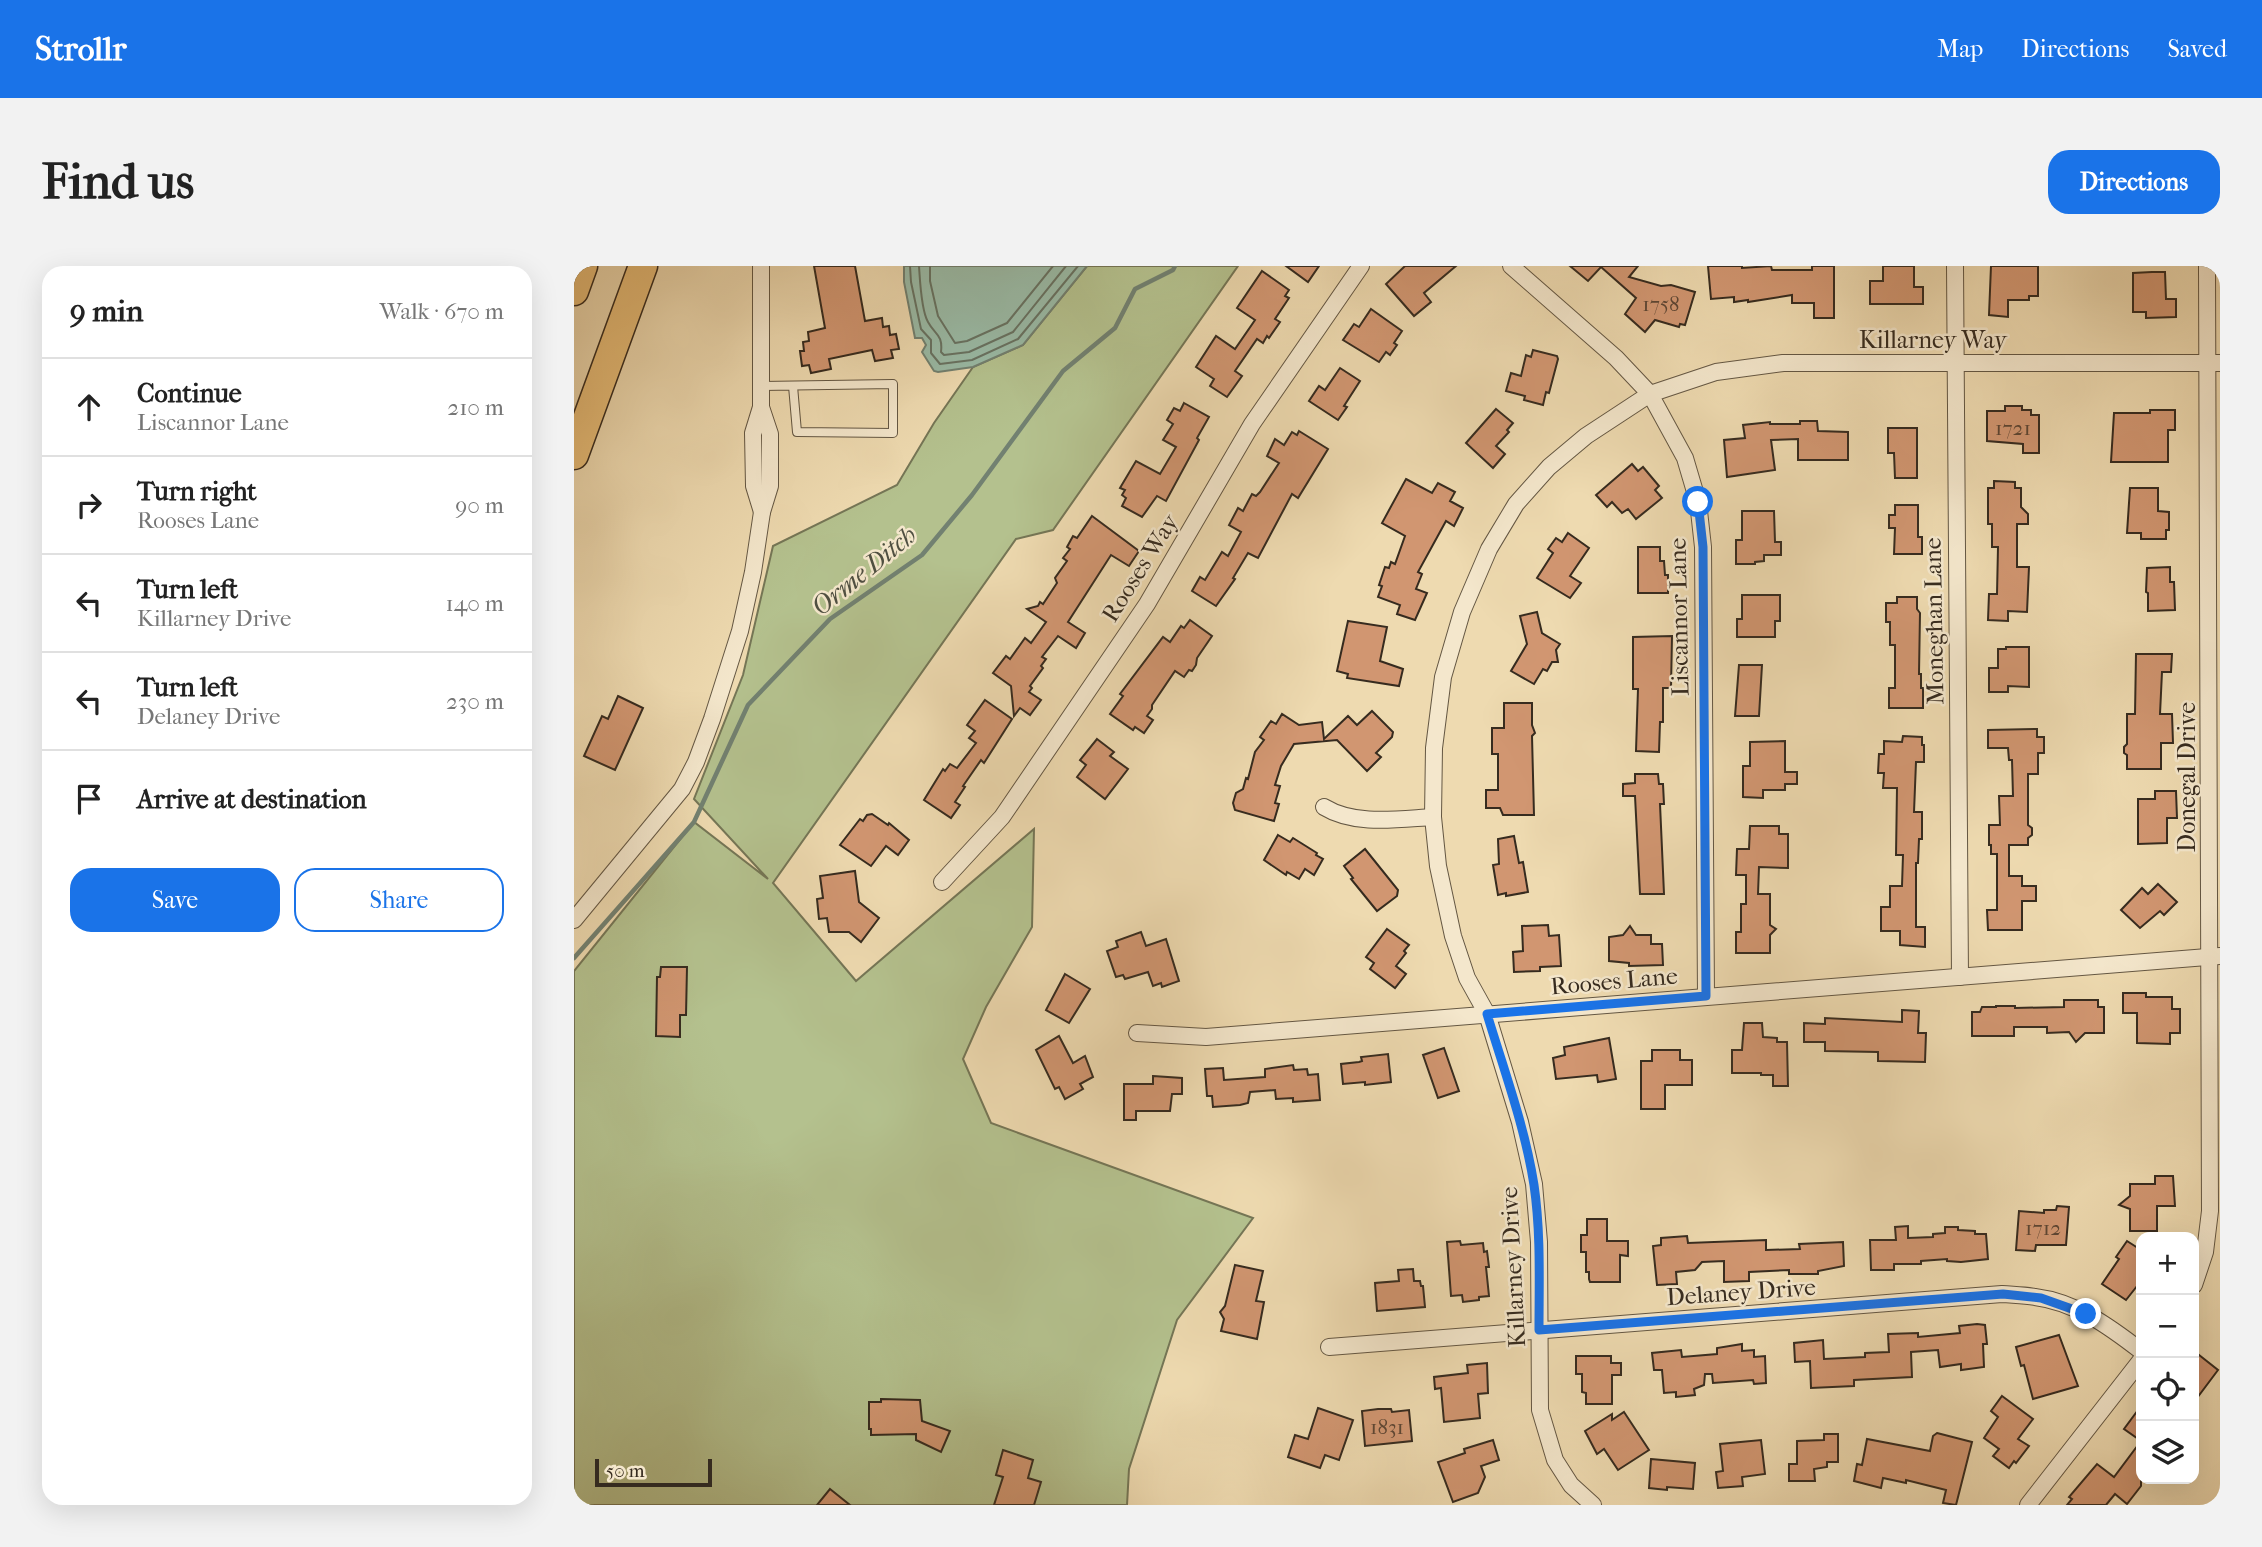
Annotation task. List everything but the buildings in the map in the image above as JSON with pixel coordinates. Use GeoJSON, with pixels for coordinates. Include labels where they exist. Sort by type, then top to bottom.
{"type":"FeatureCollection","features":[{"type":"Feature","properties":{"kind":"highway"},"geometry":{"type":"LineString","coordinates":[[574,292],[583,266]]}},
{"type":"Feature","properties":{"kind":"highway"},"geometry":{"type":"LineString","coordinates":[[574,455],[643,266]]}},
{"type":"Feature","properties":{"kind":"street"},"geometry":{"type":"LineString","coordinates":[[574,920],[690,776],[723,690],[740,631],[762,512],[754,486],[753,433],[761,407],[761,266]]}},
{"type":"Feature","properties":{"kind":"street","name":"Rooses Way"},"geometry":{"type":"LineString","coordinates":[[942,882],[1002,817],[1140,615],[1252,424],[1362,266]]}},
{"type":"Feature","properties":{"kind":"street","name":"Liscannor Lane"},"geometry":{"type":"LineString","coordinates":[[1511,266],[1616,358],[1650,394],[1685,458],[1698,502],[1703,547],[1706,996]]}},
{"type":"Feature","properties":{"kind":"street","name":"Moneghan Lane"},"geometry":{"type":"LineString","coordinates":[[1955,266],[1960,976]]}},
{"type":"Feature","properties":{"kind":"street","name":"Donegal Drive"},"geometry":{"type":"LineString","coordinates":[[2199,1270],[2205,1252],[2210,1211],[2215,957],[2213,362],[2207,266]]}},
{"type":"Feature","properties":{"kind":"street","name":"Killarney Way"},"geometry":{"type":"LineString","coordinates":[[1650,394],[1716,372],[1783,363],[2213,362]]}},
{"type":"Feature","properties":{"kind":"street","name":"Killarney Drive"},"geometry":{"type":"LineString","coordinates":[[1592,1505],[1571,1485],[1555,1460],[1540,1410],[1539,1242],[1534,1184],[1520,1122],[1487,1014],[1467,978],[1453,936],[1438,866],[1433,817],[1434,748],[1443,677],[1462,612],[1489,549],[1516,504],[1549,467],[1586,436],[1650,394]]}},
{"type":"Feature","properties":{"kind":"street"},"geometry":{"type":"LineString","coordinates":[[1324,807],[1346,816],[1370,819],[1433,817]]}},
{"type":"Feature","properties":{"kind":"street","name":"Rooses Lane"},"geometry":{"type":"LineString","coordinates":[[1137,1033],[1206,1037],[2215,957]]}},
{"type":"Feature","properties":{"kind":"street","name":"Delaney Drive"},"geometry":{"type":"LineString","coordinates":[[1329,1347],[2003,1294],[2035,1296],[2076,1309],[2101,1322],[2136,1347]]}},
{"type":"Feature","properties":{"kind":"street"},"geometry":{"type":"LineString","coordinates":[[2028,1505],[2136,1366]]}},
{"type":"Feature","properties":{"kind":"lane"},"geometry":{"type":"LineString","coordinates":[[761,386],[893,384],[893,433],[797,432],[793,386]]}},
{"type":"Feature","properties":{"kind":"green space"},"geometry":{"type":"Polygon","coordinates":[[[1087,266],[1238,266],[1053,530],[1016,539],[773,883],[856,981],[1034,829],[1032,927],[986,1007],[963,1059],[991,1123],[1253,1218],[1177,1320],[1129,1469],[1127,1505],[574,1505],[574,971],[694,822],[768,879],[694,799],[743,675],[773,546],[897,485],[934,423],[973,367],[1023,345],[1087,266]]]}},
{"type":"Feature","properties":{"kind":"water"},"geometry":{"type":"Polygon","coordinates":[[[904,266],[1087,266],[1023,345],[973,367],[938,372],[934,371],[922,352],[926,345],[922,338],[915,338],[904,282],[904,266]]]}},
{"type":"Feature","properties":{"kind":"waterway","name":"Orme Ditch"},"geometry":{"type":"LineString","coordinates":[[574,958],[694,822],[748,705],[830,619],[922,555],[972,495],[1063,371],[1115,328],[1135,289],[1173,270],[1175,266]]}},
{"type":"Feature","properties":{"kind":"route"},"geometry":{"type":"LineString","coordinates":[[1698,502],[1703,547],[1706,996],[1487,1014],[1520,1122],[1534,1184],[1539,1242],[1539,1330],[2003,1294],[2035,1296],[2086,1314]]}}]}
